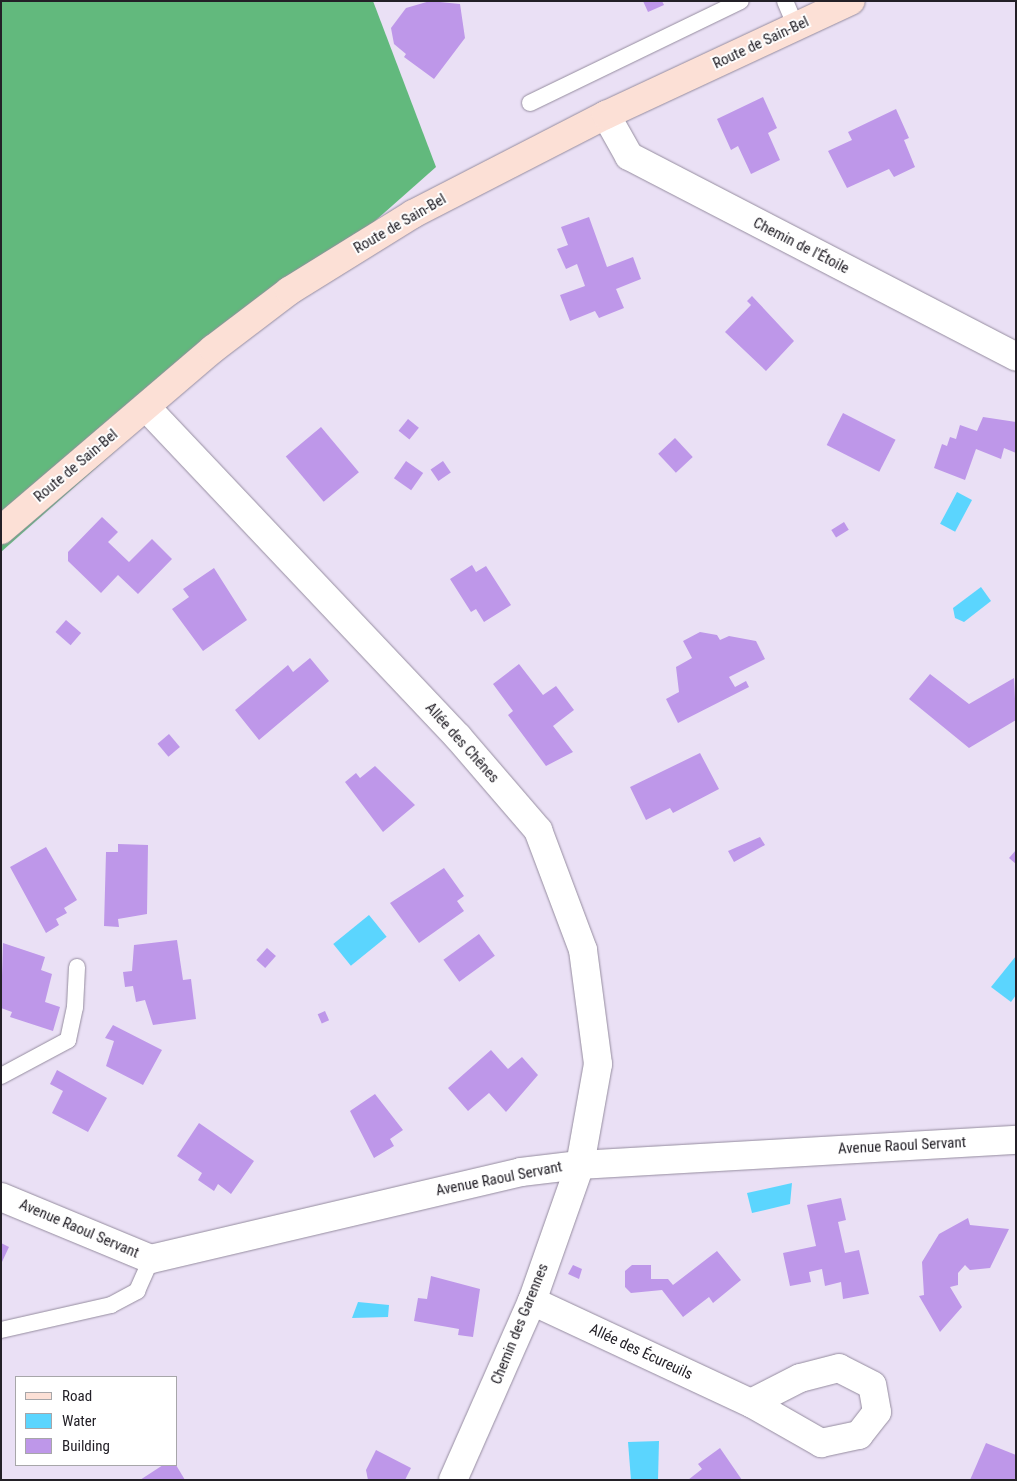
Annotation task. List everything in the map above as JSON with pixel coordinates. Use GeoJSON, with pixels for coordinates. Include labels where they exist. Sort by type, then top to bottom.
{"type":"FeatureCollection","features":[{"type":"Feature","properties":{"kind":"main road","name":"Route de Sain-Bel"},"geometry":{"type":"LineString","coordinates":[[1,530],[146,407],[289,291],[413,214],[606,115],[850,1]]}},
{"type":"Feature","properties":{"kind":"street","name":"Chemin de l'Étoile"},"geometry":{"type":"LineString","coordinates":[[606,115],[629,156],[1016,357]]}},
{"type":"Feature","properties":{"kind":"street","name":"Allée des Chênes"},"geometry":{"type":"LineString","coordinates":[[146,407],[458,737],[538,830],[583,950],[598,1064],[580,1165]]}},
{"type":"Feature","properties":{"kind":"street","name":"Avenue Raoul Servant"},"geometry":{"type":"LineString","coordinates":[[1,1196],[151,1259],[521,1172],[580,1165],[1016,1140]]}},
{"type":"Feature","properties":{"kind":"street","name":"Chemin des Garennes"},"geometry":{"type":"LineString","coordinates":[[452,1480],[532,1301],[580,1165]]}},
{"type":"Feature","properties":{"kind":"street","name":"Allée des Écureuils"},"geometry":{"type":"LineString","coordinates":[[532,1301],[751,1403]]}},
{"type":"Feature","properties":{"kind":"lane"},"geometry":{"type":"LineString","coordinates":[[530,103],[741,1]]}},
{"type":"Feature","properties":{"kind":"lane"},"geometry":{"type":"LineString","coordinates":[[785,1],[796,27]]}},
{"type":"Feature","properties":{"kind":"lane"},"geometry":{"type":"LineString","coordinates":[[1,1076],[68,1040],[75,1007],[77,966]]}},
{"type":"Feature","properties":{"kind":"lane"},"geometry":{"type":"LineString","coordinates":[[1,1330],[111,1305],[137,1291],[151,1259]]}},
{"type":"Feature","properties":{"kind":"green space"},"geometry":{"type":"Polygon","coordinates":[[[1,1],[373,1],[436,167],[1,552],[1,1]]]}},
{"type":"Feature","properties":{"kind":"water"},"geometry":{"type":"Polygon","coordinates":[[[957,492],[972,500],[955,532],[940,524],[957,492]]]}},
{"type":"Feature","properties":{"kind":"water"},"geometry":{"type":"Polygon","coordinates":[[[981,587],[991,601],[964,622],[955,618],[953,608],[981,587]]]}},
{"type":"Feature","properties":{"kind":"water"},"geometry":{"type":"Polygon","coordinates":[[[369,915],[387,937],[351,966],[333,944],[369,915]]]}},
{"type":"Feature","properties":{"kind":"water"},"geometry":{"type":"Polygon","coordinates":[[[1016,956],[1016,995],[1011,1002],[991,987],[1016,956]]]}},
{"type":"Feature","properties":{"kind":"water"},"geometry":{"type":"Polygon","coordinates":[[[792,1183],[790,1204],[752,1213],[747,1193],[792,1183]]]}},
{"type":"Feature","properties":{"kind":"water"},"geometry":{"type":"Polygon","coordinates":[[[358,1302],[389,1305],[388,1317],[352,1318],[358,1302]]]}},
{"type":"Feature","properties":{"kind":"water"},"geometry":{"type":"Polygon","coordinates":[[[659,1441],[658,1480],[631,1480],[628,1442],[659,1441]]]}},
{"type":"Feature","properties":{"kind":"building"},"geometry":{"type":"Polygon","coordinates":[[[430,1],[460,4],[465,38],[434,79],[404,57],[406,54],[394,44],[391,28],[406,8],[430,1]]]}},
{"type":"Feature","properties":{"kind":"building"},"geometry":{"type":"Polygon","coordinates":[[[643,1],[662,1],[664,5],[648,12],[643,1]]]}},
{"type":"Feature","properties":{"kind":"building"},"geometry":{"type":"Polygon","coordinates":[[[763,97],[777,128],[768,133],[780,160],[751,174],[738,146],[731,150],[717,119],[763,97]]]}},
{"type":"Feature","properties":{"kind":"building"},"geometry":{"type":"Polygon","coordinates":[[[896,109],[909,138],[904,140],[915,167],[894,177],[889,169],[847,188],[828,151],[852,140],[848,132],[896,109]]]}},
{"type":"Feature","properties":{"kind":"building"},"geometry":{"type":"Polygon","coordinates":[[[589,217],[607,267],[633,257],[641,279],[616,289],[624,308],[599,318],[595,311],[570,321],[560,295],[585,286],[577,264],[566,269],[557,249],[568,245],[561,227],[589,217]]]}},
{"type":"Feature","properties":{"kind":"building"},"geometry":{"type":"Polygon","coordinates":[[[752,296],[794,341],[766,371],[725,332],[751,305],[747,301],[752,296]]]}},
{"type":"Feature","properties":{"kind":"building"},"geometry":{"type":"Polygon","coordinates":[[[843,413],[896,440],[879,472],[827,445],[843,413]]]}},
{"type":"Feature","properties":{"kind":"building"},"geometry":{"type":"Polygon","coordinates":[[[983,417],[1016,422],[1016,453],[1004,448],[1001,459],[976,449],[965,480],[934,468],[942,444],[947,446],[950,437],[956,439],[960,425],[977,431],[983,417]]]}},
{"type":"Feature","properties":{"kind":"building"},"geometry":{"type":"Polygon","coordinates":[[[408,419],[419,428],[409,439],[399,431],[408,419]]]}},
{"type":"Feature","properties":{"kind":"building"},"geometry":{"type":"Polygon","coordinates":[[[321,427],[359,472],[324,502],[286,457],[321,427]]]}},
{"type":"Feature","properties":{"kind":"building"},"geometry":{"type":"Polygon","coordinates":[[[675,438],[693,457],[676,473],[658,454],[675,438]]]}},
{"type":"Feature","properties":{"kind":"building"},"geometry":{"type":"Polygon","coordinates":[[[406,461],[423,473],[411,490],[394,478],[406,461]]]}},
{"type":"Feature","properties":{"kind":"building"},"geometry":{"type":"Polygon","coordinates":[[[443,461],[451,473],[438,481],[431,469],[443,461]]]}},
{"type":"Feature","properties":{"kind":"building"},"geometry":{"type":"Polygon","coordinates":[[[102,517],[118,532],[108,542],[129,562],[152,539],[172,559],[138,594],[118,575],[101,593],[68,561],[68,552],[102,517]]]}},
{"type":"Feature","properties":{"kind":"building"},"geometry":{"type":"Polygon","coordinates":[[[844,522],[849,530],[836,538],[831,530],[844,522]]]}},
{"type":"Feature","properties":{"kind":"building"},"geometry":{"type":"Polygon","coordinates":[[[472,565],[476,572],[486,566],[511,605],[484,622],[476,609],[471,612],[450,579],[472,565]]]}},
{"type":"Feature","properties":{"kind":"building"},"geometry":{"type":"Polygon","coordinates":[[[214,568],[247,620],[203,651],[172,609],[189,597],[183,589],[214,568]]]}},
{"type":"Feature","properties":{"kind":"building"},"geometry":{"type":"Polygon","coordinates":[[[66,620],[81,633],[71,645],[56,632],[66,620]]]}},
{"type":"Feature","properties":{"kind":"building"},"geometry":{"type":"Polygon","coordinates":[[[700,632],[717,635],[720,640],[729,636],[756,641],[765,659],[729,677],[735,687],[746,681],[749,687],[678,723],[666,699],[679,692],[676,667],[692,658],[683,641],[700,632]]]}},
{"type":"Feature","properties":{"kind":"building"},"geometry":{"type":"Polygon","coordinates":[[[310,658],[329,681],[259,740],[235,710],[288,665],[293,672],[310,658]]]}},
{"type":"Feature","properties":{"kind":"building"},"geometry":{"type":"Polygon","coordinates":[[[519,664],[543,695],[556,686],[574,710],[553,726],[573,752],[546,766],[508,715],[513,711],[493,684],[519,664]]]}},
{"type":"Feature","properties":{"kind":"building"},"geometry":{"type":"Polygon","coordinates":[[[930,674],[969,704],[1014,678],[1016,720],[969,748],[909,699],[930,674]]]}},
{"type":"Feature","properties":{"kind":"building"},"geometry":{"type":"Polygon","coordinates":[[[169,734],[180,747],[168,757],[158,744],[169,734]]]}},
{"type":"Feature","properties":{"kind":"building"},"geometry":{"type":"Polygon","coordinates":[[[700,753],[719,789],[673,813],[670,808],[646,820],[630,787],[700,753]]]}},
{"type":"Feature","properties":{"kind":"building"},"geometry":{"type":"Polygon","coordinates":[[[375,766],[415,805],[383,832],[345,782],[356,773],[360,778],[375,766]]]}},
{"type":"Feature","properties":{"kind":"building"},"geometry":{"type":"Polygon","coordinates":[[[760,837],[765,845],[734,862],[728,851],[760,837]]]}},
{"type":"Feature","properties":{"kind":"building"},"geometry":{"type":"Polygon","coordinates":[[[118,844],[148,845],[147,914],[118,919],[119,927],[104,926],[106,852],[118,852],[118,844]]]}},
{"type":"Feature","properties":{"kind":"building"},"geometry":{"type":"Polygon","coordinates":[[[46,847],[77,900],[64,908],[67,913],[56,919],[59,925],[46,933],[10,867],[46,847]]]}},
{"type":"Feature","properties":{"kind":"building"},"geometry":{"type":"Polygon","coordinates":[[[1016,850],[1016,864],[1009,858],[1016,850]]]}},
{"type":"Feature","properties":{"kind":"building"},"geometry":{"type":"Polygon","coordinates":[[[444,868],[464,896],[457,901],[464,911],[419,943],[390,903],[444,868]]]}},
{"type":"Feature","properties":{"kind":"building"},"geometry":{"type":"Polygon","coordinates":[[[479,934],[495,956],[459,982],[443,960],[479,934]]]}},
{"type":"Feature","properties":{"kind":"building"},"geometry":{"type":"Polygon","coordinates":[[[177,940],[183,980],[191,979],[196,1019],[153,1025],[145,1000],[136,1002],[133,986],[125,987],[123,972],[132,971],[134,945],[177,940]]]}},
{"type":"Feature","properties":{"kind":"building"},"geometry":{"type":"Polygon","coordinates":[[[3,943],[45,957],[41,970],[52,974],[45,1002],[60,1007],[53,1031],[10,1017],[12,1012],[1,1008],[3,943]]]}},
{"type":"Feature","properties":{"kind":"building"},"geometry":{"type":"Polygon","coordinates":[[[267,948],[276,956],[265,968],[256,960],[267,948]]]}},
{"type":"Feature","properties":{"kind":"building"},"geometry":{"type":"Polygon","coordinates":[[[325,1011],[329,1020],[322,1023],[318,1014],[325,1011]]]}},
{"type":"Feature","properties":{"kind":"building"},"geometry":{"type":"Polygon","coordinates":[[[113,1025],[162,1050],[143,1085],[106,1066],[114,1041],[105,1038],[113,1025]]]}},
{"type":"Feature","properties":{"kind":"building"},"geometry":{"type":"Polygon","coordinates":[[[491,1050],[508,1069],[522,1057],[538,1075],[506,1112],[489,1093],[468,1111],[448,1088],[491,1050]]]}},
{"type":"Feature","properties":{"kind":"building"},"geometry":{"type":"Polygon","coordinates":[[[57,1070],[107,1098],[88,1132],[52,1113],[63,1091],[50,1084],[57,1070]]]}},
{"type":"Feature","properties":{"kind":"building"},"geometry":{"type":"Polygon","coordinates":[[[375,1094],[403,1130],[390,1139],[394,1146],[374,1158],[350,1111],[375,1094]]]}},
{"type":"Feature","properties":{"kind":"building"},"geometry":{"type":"Polygon","coordinates":[[[199,1123],[254,1161],[231,1194],[218,1184],[214,1191],[198,1180],[202,1173],[177,1156],[199,1123]]]}},
{"type":"Feature","properties":{"kind":"building"},"geometry":{"type":"Polygon","coordinates":[[[841,1198],[846,1220],[838,1222],[845,1253],[859,1250],[869,1294],[843,1299],[841,1282],[825,1286],[822,1269],[809,1272],[811,1282],[790,1286],[783,1253],[816,1246],[807,1205],[841,1198]]]}},
{"type":"Feature","properties":{"kind":"building"},"geometry":{"type":"Polygon","coordinates":[[[968,1218],[970,1225],[1009,1229],[990,1268],[970,1270],[965,1265],[958,1273],[958,1285],[950,1287],[962,1307],[940,1332],[919,1296],[924,1295],[922,1262],[939,1234],[968,1218]]]}},
{"type":"Feature","properties":{"kind":"building"},"geometry":{"type":"Polygon","coordinates":[[[1,1243],[9,1247],[1,1264],[1,1243]]]}},
{"type":"Feature","properties":{"kind":"building"},"geometry":{"type":"Polygon","coordinates":[[[717,1251],[741,1280],[713,1303],[709,1297],[683,1317],[662,1290],[631,1293],[625,1287],[625,1271],[632,1265],[651,1265],[651,1279],[668,1279],[673,1285],[717,1251]]]}},
{"type":"Feature","properties":{"kind":"building"},"geometry":{"type":"Polygon","coordinates":[[[573,1265],[582,1269],[579,1279],[568,1274],[573,1265]]]}},
{"type":"Feature","properties":{"kind":"building"},"geometry":{"type":"Polygon","coordinates":[[[431,1276],[480,1289],[473,1337],[458,1335],[459,1329],[414,1321],[418,1298],[427,1299],[431,1276]]]}},
{"type":"Feature","properties":{"kind":"building"},"geometry":{"type":"Polygon","coordinates":[[[986,1443],[1016,1455],[1016,1480],[970,1480],[986,1443]]]}},
{"type":"Feature","properties":{"kind":"building"},"geometry":{"type":"Polygon","coordinates":[[[720,1448],[742,1480],[688,1480],[702,1469],[698,1464],[720,1448]]]}},
{"type":"Feature","properties":{"kind":"building"},"geometry":{"type":"Polygon","coordinates":[[[376,1450],[411,1468],[405,1480],[368,1480],[366,1470],[376,1450]]]}},
{"type":"Feature","properties":{"kind":"building"},"geometry":{"type":"Polygon","coordinates":[[[161,1466],[177,1466],[185,1480],[140,1480],[161,1466]]]}}]}
